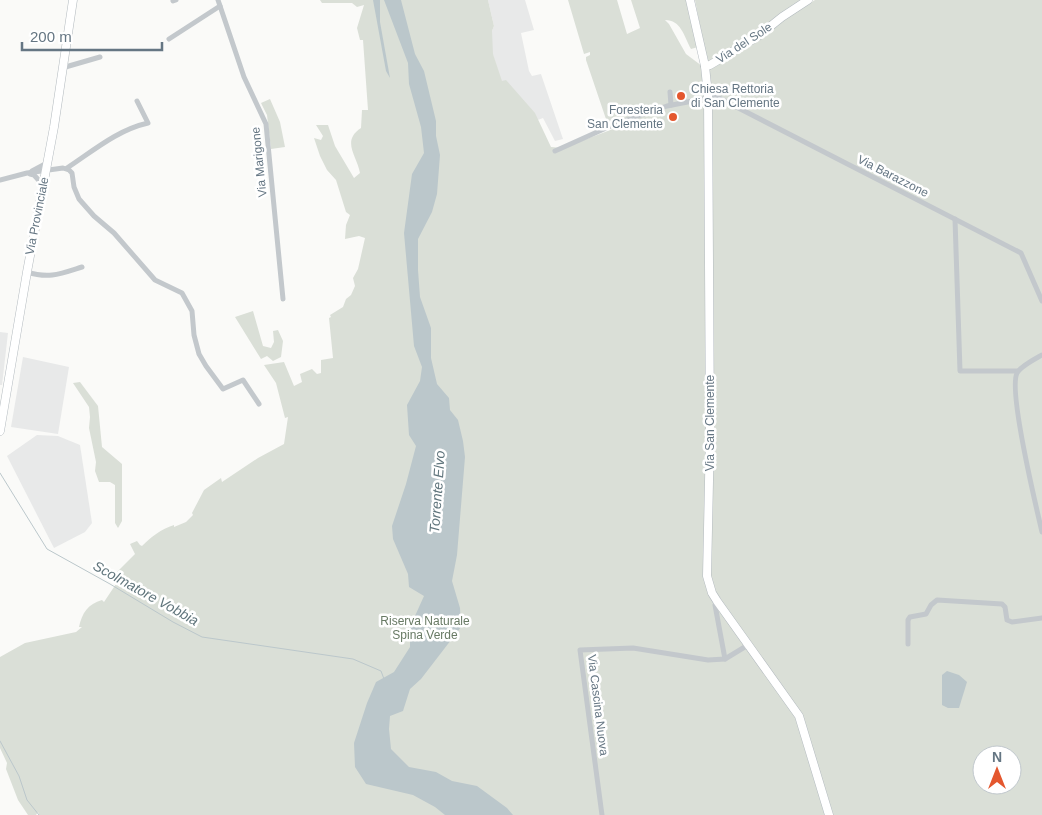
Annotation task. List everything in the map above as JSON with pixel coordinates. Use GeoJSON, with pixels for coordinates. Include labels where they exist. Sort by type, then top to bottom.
{"type":"FeatureCollection","features":[{"type":"Feature","properties":{"kind":"street","name":"Via Provinciale"},"geometry":{"type":"LineString","coordinates":[[0,431],[47,167],[73,0]]}},
{"type":"Feature","properties":{"kind":"street","name":"Via San Clemente"},"geometry":{"type":"LineString","coordinates":[[690,0],[705,66],[708,97],[710,434],[707,576],[712,593],[717,601],[799,716],[829,815]]}},
{"type":"Feature","properties":{"kind":"street","name":"Via del Sole"},"geometry":{"type":"LineString","coordinates":[[705,66],[710,65],[756,38],[782,17],[808,0]]}},
{"type":"Feature","properties":{"kind":"street"},"geometry":{"type":"LineString","coordinates":[[169,39],[219,3]]}},
{"type":"Feature","properties":{"kind":"street","name":"Via Marigone"},"geometry":{"type":"LineString","coordinates":[[219,3],[244,77],[266,124],[283,299]]}},
{"type":"Feature","properties":{"kind":"street"},"geometry":{"type":"LineString","coordinates":[[62,68],[100,57]]}},
{"type":"Feature","properties":{"kind":"street"},"geometry":{"type":"LineString","coordinates":[[670,92],[671,105]]}},
{"type":"Feature","properties":{"kind":"street"},"geometry":{"type":"LineString","coordinates":[[555,151],[615,124],[671,105],[708,97]]}},
{"type":"Feature","properties":{"kind":"street","name":"Via Barazzone"},"geometry":{"type":"LineString","coordinates":[[708,97],[719,98],[1021,253],[1042,301]]}},
{"type":"Feature","properties":{"kind":"street"},"geometry":{"type":"LineString","coordinates":[[0,180],[47,167],[67,168],[119,133],[148,123],[137,101]]}},
{"type":"Feature","properties":{"kind":"street"},"geometry":{"type":"LineString","coordinates":[[67,168],[72,173],[74,187],[79,199],[94,216],[114,233],[137,262],[155,280],[182,293],[192,311],[194,335],[199,354],[223,389],[243,380],[260,404]]}},
{"type":"Feature","properties":{"kind":"street"},"geometry":{"type":"LineString","coordinates":[[27,173],[34,175],[43,184]]}},
{"type":"Feature","properties":{"kind":"street"},"geometry":{"type":"LineString","coordinates":[[955,219],[960,371],[1018,371],[1042,355]]}},
{"type":"Feature","properties":{"kind":"street"},"geometry":{"type":"LineString","coordinates":[[27,272],[41,276],[59,274],[82,267]]}},
{"type":"Feature","properties":{"kind":"street"},"geometry":{"type":"LineString","coordinates":[[1018,371],[1016,377],[1016,401],[1042,532]]}},
{"type":"Feature","properties":{"kind":"street"},"geometry":{"type":"LineString","coordinates":[[908,644],[908,620],[910,617],[926,614],[931,605],[937,600],[1002,604],[1006,607],[1007,620],[1012,622],[1042,618]]}},
{"type":"Feature","properties":{"kind":"street"},"geometry":{"type":"LineString","coordinates":[[717,601],[715,605],[725,659],[748,645]]}},
{"type":"Feature","properties":{"kind":"street","name":"Via Cascina Nuova"},"geometry":{"type":"LineString","coordinates":[[602,815],[580,650],[633,648],[708,660],[725,659]]}},
{"type":"Feature","properties":{"kind":"shaded area"},"geometry":{"type":"Polygon","coordinates":[[[488,0],[525,0],[534,30],[521,33],[529,71],[532,76],[541,74],[563,139],[555,141],[543,118],[535,121],[503,86],[491,49],[490,36],[494,26],[488,0]]]}},
{"type":"Feature","properties":{"kind":"shaded area"},"geometry":{"type":"Polygon","coordinates":[[[0,332],[8,333],[2,385],[0,385],[0,332]]]}},
{"type":"Feature","properties":{"kind":"shaded area"},"geometry":{"type":"Polygon","coordinates":[[[23,357],[69,367],[58,434],[11,427],[23,357]]]}},
{"type":"Feature","properties":{"kind":"shaded area"},"geometry":{"type":"Polygon","coordinates":[[[37,435],[58,436],[80,445],[92,523],[85,532],[54,548],[7,456],[37,435]]]}},
{"type":"Feature","properties":{"kind":"green space","name":"Riserva Naturale Spina Verde"},"geometry":{"type":"Polygon","coordinates":[[[320,0],[488,0],[494,26],[492,31],[493,54],[502,81],[506,80],[535,113],[551,147],[563,148],[613,129],[612,124],[608,125],[586,60],[590,52],[584,54],[568,0],[617,0],[627,34],[640,28],[631,0],[689,0],[698,47],[691,49],[678,26],[665,20],[686,54],[706,69],[815,0],[1042,0],[1042,815],[39,815],[38,812],[36,815],[28,815],[18,800],[6,769],[7,763],[0,748],[0,657],[25,643],[76,632],[82,627],[79,627],[86,610],[97,602],[102,600],[104,602],[116,584],[116,573],[135,554],[130,544],[137,541],[142,546],[153,536],[165,529],[186,522],[193,515],[192,513],[204,490],[221,478],[222,482],[258,458],[284,444],[288,417],[285,418],[276,383],[264,365],[284,362],[294,386],[302,382],[300,374],[312,369],[317,374],[321,373],[321,360],[333,358],[329,318],[331,317],[330,315],[343,307],[346,299],[351,295],[355,286],[353,278],[358,269],[365,238],[359,236],[345,239],[346,225],[350,215],[346,212],[336,180],[327,170],[314,138],[321,140],[323,136],[316,125],[328,125],[335,146],[354,178],[360,173],[351,143],[355,133],[361,128],[362,110],[368,110],[363,40],[360,40],[357,28],[364,5],[357,7],[352,3],[322,3],[320,0]]]}},
{"type":"Feature","properties":{"kind":"green space"},"geometry":{"type":"Polygon","coordinates":[[[695,0],[804,0],[762,32],[707,62],[695,0]]]}},
{"type":"Feature","properties":{"kind":"green space"},"geometry":{"type":"Polygon","coordinates":[[[270,99],[280,122],[285,147],[271,149],[267,115],[261,103],[270,99]]]}},
{"type":"Feature","properties":{"kind":"green space"},"geometry":{"type":"Polygon","coordinates":[[[253,311],[263,346],[271,348],[274,342],[273,331],[278,330],[283,341],[281,357],[273,361],[267,356],[261,359],[235,317],[253,311]]]}},
{"type":"Feature","properties":{"kind":"green space"},"geometry":{"type":"Polygon","coordinates":[[[80,382],[98,406],[102,447],[122,464],[122,521],[118,528],[115,523],[115,485],[110,482],[99,482],[95,471],[96,462],[89,428],[89,407],[73,383],[80,382]]]}},
{"type":"Feature","properties":{"kind":"water"},"geometry":{"type":"Polygon","coordinates":[[[373,0],[380,0],[380,22],[390,78],[386,71],[373,0]]]}},
{"type":"Feature","properties":{"kind":"water","name":"Torrente Elvo"},"geometry":{"type":"Polygon","coordinates":[[[384,0],[401,0],[415,54],[424,71],[436,121],[436,136],[440,155],[437,194],[432,212],[418,239],[420,297],[431,328],[431,358],[437,384],[449,398],[450,410],[458,420],[465,457],[457,555],[452,581],[460,608],[461,627],[421,679],[410,689],[403,711],[390,716],[391,749],[409,767],[436,772],[452,781],[477,786],[507,808],[513,815],[445,815],[413,795],[366,784],[355,767],[354,743],[367,703],[376,682],[394,672],[410,647],[410,627],[424,596],[409,587],[408,574],[393,539],[392,526],[416,446],[409,435],[407,405],[420,381],[422,367],[414,346],[404,233],[412,174],[424,153],[421,127],[409,84],[408,63],[384,0]]]}},
{"type":"Feature","properties":{"kind":"water"},"geometry":{"type":"Polygon","coordinates":[[[947,671],[959,675],[967,682],[959,708],[948,708],[942,705],[942,675],[947,671]]]}},
{"type":"Feature","properties":{"kind":"waterway","name":"Scolmatore Vobbia"},"geometry":{"type":"LineString","coordinates":[[0,473],[47,549],[173,622],[202,637],[353,659],[381,671],[384,679]]}},
{"type":"Feature","properties":{"kind":"waterway"},"geometry":{"type":"LineString","coordinates":[[0,741],[19,776],[27,800],[39,815]]}},
{"type":"Feature","properties":{"kind":"place","name":"Chiesa Rettoria di San Clemente"},"geometry":{"type":"Point","coordinates":[681,96]}},
{"type":"Feature","properties":{"kind":"place","name":"Foresteria San Clemente"},"geometry":{"type":"Point","coordinates":[673,117]}}]}
